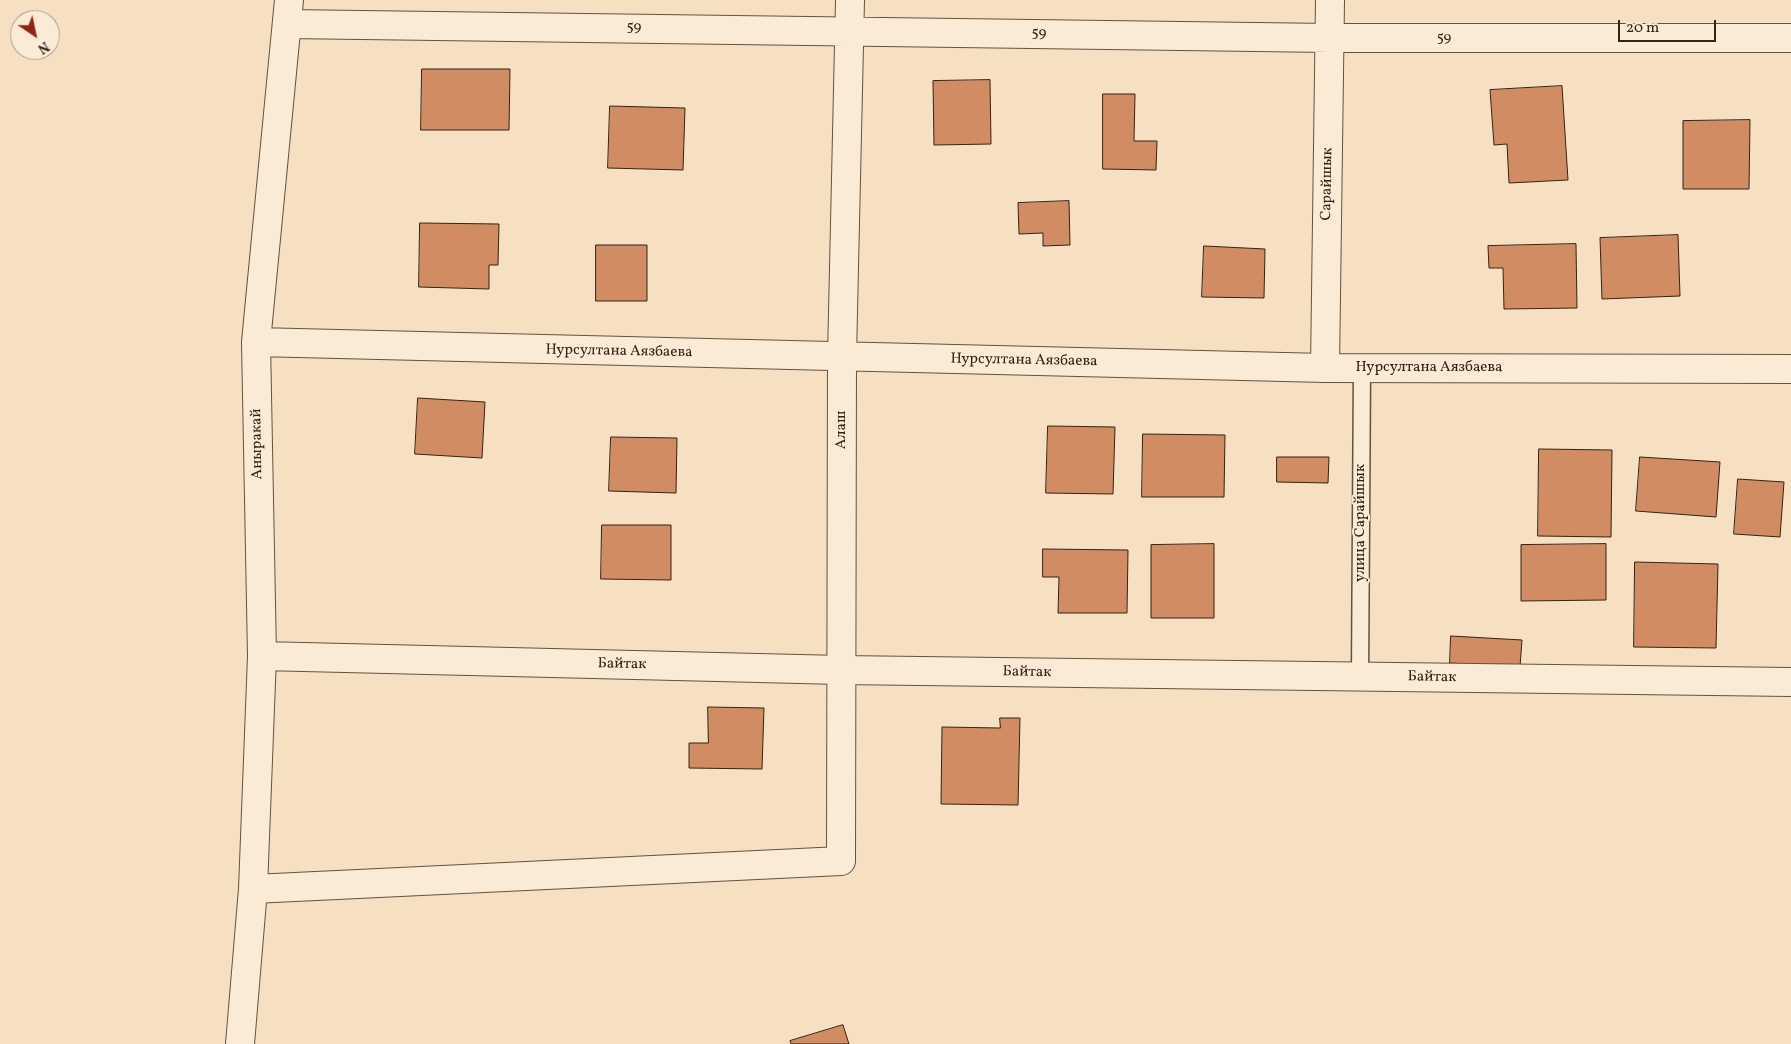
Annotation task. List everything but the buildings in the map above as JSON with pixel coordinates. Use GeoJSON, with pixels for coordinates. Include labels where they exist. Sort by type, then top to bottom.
{"type":"FeatureCollection","features":[{"type":"Feature","properties":{"kind":"street","name":"Алаш"},"geometry":{"type":"LineString","coordinates":[[253,889],[840,861],[842,357],[850,0]]}},
{"type":"Feature","properties":{"kind":"street","name":"Сарайшык"},"geometry":{"type":"LineString","coordinates":[[1325,368],[1330,0]]}},
{"type":"Feature","properties":{"kind":"street","name":"59"},"geometry":{"type":"LineString","coordinates":[[288,12],[850,31],[1330,38],[1791,38]]}},
{"type":"Feature","properties":{"kind":"street","name":"Аныракай"},"geometry":{"type":"LineString","coordinates":[[240,1044],[253,889],[262,656],[256,342],[288,12]]}},
{"type":"Feature","properties":{"kind":"street","name":"Нурсултана Аязбаева"},"geometry":{"type":"LineString","coordinates":[[256,342],[1325,368],[1791,369]]}},
{"type":"Feature","properties":{"kind":"street","name":"Байтак"},"geometry":{"type":"LineString","coordinates":[[262,656],[841,670],[1791,682]]}},
{"type":"Feature","properties":{"kind":"lane","name":"улица Сарайшык"},"geometry":{"type":"LineString","coordinates":[[1360,677],[1362,368]]}}]}
